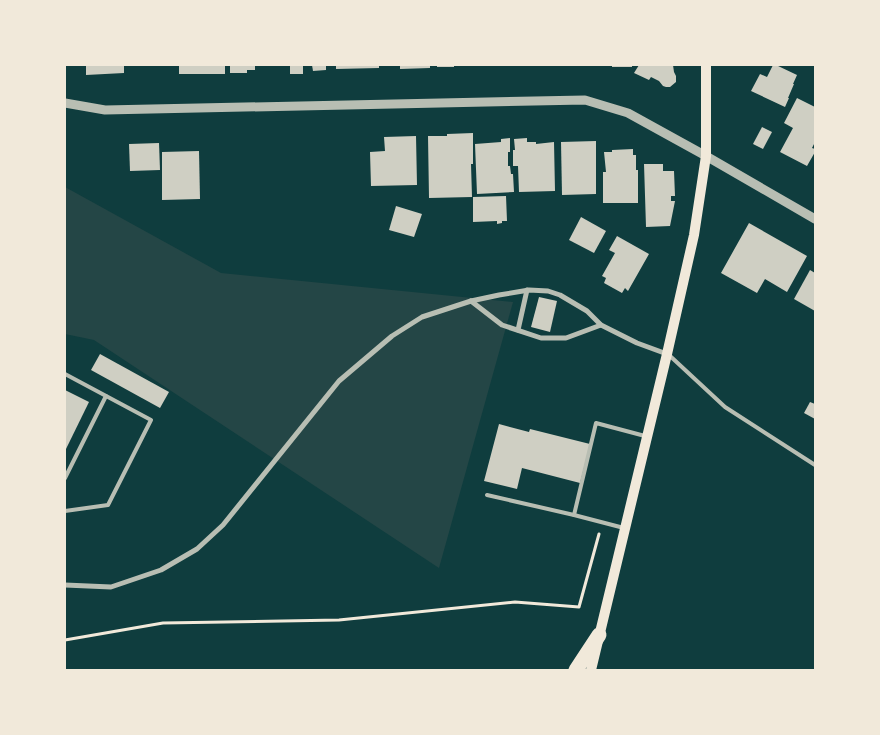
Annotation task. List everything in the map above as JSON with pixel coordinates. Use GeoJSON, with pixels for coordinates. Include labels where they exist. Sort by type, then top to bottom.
{"type":"FeatureCollection","features":[{"type":"Feature","properties":{"kind":"highway"},"geometry":{"type":"LineString","coordinates":[[576,670],[599,635]]}},
{"type":"Feature","properties":{"kind":"main road"},"geometry":{"type":"LineString","coordinates":[[591,670],[694,234],[706,156],[706,65]]}},
{"type":"Feature","properties":{"kind":"street"},"geometry":{"type":"LineString","coordinates":[[65,103],[105,110],[585,100],[628,113],[815,219]]}},
{"type":"Feature","properties":{"kind":"street"},"geometry":{"type":"LineString","coordinates":[[65,585],[111,587],[161,570],[197,550],[223,526],[339,381],[392,336],[422,317],[471,301],[527,290],[548,291],[560,294],[587,311],[601,325],[637,343],[667,354]]}},
{"type":"Feature","properties":{"kind":"street"},"geometry":{"type":"LineString","coordinates":[[518,330],[527,290]]}},
{"type":"Feature","properties":{"kind":"street"},"geometry":{"type":"LineString","coordinates":[[471,301],[502,325],[541,338],[566,338],[601,325]]}},
{"type":"Feature","properties":{"kind":"lane"},"geometry":{"type":"LineString","coordinates":[[667,354],[725,406],[815,464]]}},
{"type":"Feature","properties":{"kind":"lane"},"geometry":{"type":"LineString","coordinates":[[65,374],[151,420],[108,505],[65,510]]}},
{"type":"Feature","properties":{"kind":"lane"},"geometry":{"type":"LineString","coordinates":[[65,478],[106,396]]}},
{"type":"Feature","properties":{"kind":"lane"},"geometry":{"type":"LineString","coordinates":[[574,515],[596,424],[647,437]]}},
{"type":"Feature","properties":{"kind":"lane"},"geometry":{"type":"LineString","coordinates":[[488,495],[625,528]]}},
{"type":"Feature","properties":{"kind":"path"},"geometry":{"type":"LineString","coordinates":[[65,640],[163,623],[339,620],[515,602],[579,606],[602,523]]}},
{"type":"Feature","properties":{"kind":"shaded area"},"geometry":{"type":"Polygon","coordinates":[[[65,187],[221,273],[513,302],[439,568],[94,340],[65,334],[65,187]]]}},
{"type":"Feature","properties":{"kind":"building"},"geometry":{"type":"Polygon","coordinates":[[[86,65],[124,65],[124,73],[86,75],[86,65]]]}},
{"type":"Feature","properties":{"kind":"building"},"geometry":{"type":"Polygon","coordinates":[[[179,65],[225,65],[225,74],[179,74],[179,65]]]}},
{"type":"Feature","properties":{"kind":"building"},"geometry":{"type":"Polygon","coordinates":[[[230,65],[255,65],[255,70],[247,70],[247,73],[230,73],[230,65]]]}},
{"type":"Feature","properties":{"kind":"building"},"geometry":{"type":"Polygon","coordinates":[[[290,65],[303,65],[303,74],[290,74],[290,65]]]}},
{"type":"Feature","properties":{"kind":"building"},"geometry":{"type":"Polygon","coordinates":[[[312,65],[326,65],[326,70],[313,71],[312,65]]]}},
{"type":"Feature","properties":{"kind":"building"},"geometry":{"type":"Polygon","coordinates":[[[336,65],[379,65],[379,68],[336,69],[336,65]]]}},
{"type":"Feature","properties":{"kind":"building"},"geometry":{"type":"Polygon","coordinates":[[[400,65],[430,65],[430,68],[400,69],[400,65]]]}},
{"type":"Feature","properties":{"kind":"building"},"geometry":{"type":"Polygon","coordinates":[[[437,65],[454,65],[454,67],[437,67],[437,65]]]}},
{"type":"Feature","properties":{"kind":"building"},"geometry":{"type":"Polygon","coordinates":[[[612,65],[632,65],[632,67],[612,67],[612,65]]]}},
{"type":"Feature","properties":{"kind":"building"},"geometry":{"type":"Polygon","coordinates":[[[639,65],[673,65],[676,82],[670,87],[666,87],[651,77],[649,80],[634,73],[639,65]]]}},
{"type":"Feature","properties":{"kind":"building"},"geometry":{"type":"Polygon","coordinates":[[[773,65],[797,75],[785,107],[751,91],[760,74],[767,77],[773,65]]]}},
{"type":"Feature","properties":{"kind":"building"},"geometry":{"type":"Polygon","coordinates":[[[797,98],[815,107],[815,142],[812,148],[815,149],[815,152],[807,166],[780,152],[793,128],[784,123],[797,98]]]}},
{"type":"Feature","properties":{"kind":"building"},"geometry":{"type":"Polygon","coordinates":[[[762,127],[772,132],[763,149],[753,144],[762,127]]]}},
{"type":"Feature","properties":{"kind":"building"},"geometry":{"type":"Polygon","coordinates":[[[473,133],[473,164],[471,164],[472,197],[429,198],[428,136],[473,133]]]}},
{"type":"Feature","properties":{"kind":"building"},"geometry":{"type":"Polygon","coordinates":[[[416,136],[417,185],[371,186],[370,152],[385,151],[384,137],[416,136]]]}},
{"type":"Feature","properties":{"kind":"building"},"geometry":{"type":"Polygon","coordinates":[[[510,138],[508,166],[510,166],[511,174],[513,174],[514,192],[477,194],[475,144],[501,142],[501,139],[510,138]]]}},
{"type":"Feature","properties":{"kind":"building"},"geometry":{"type":"Polygon","coordinates":[[[527,138],[527,142],[536,142],[536,144],[554,142],[555,191],[519,192],[518,166],[513,166],[514,139],[527,138]]]}},
{"type":"Feature","properties":{"kind":"building"},"geometry":{"type":"Polygon","coordinates":[[[596,141],[596,194],[562,195],[561,142],[596,141]]]}},
{"type":"Feature","properties":{"kind":"building"},"geometry":{"type":"Polygon","coordinates":[[[159,143],[160,170],[130,171],[129,144],[159,143]]]}},
{"type":"Feature","properties":{"kind":"building"},"geometry":{"type":"Polygon","coordinates":[[[633,149],[633,155],[636,155],[636,170],[638,170],[638,203],[603,203],[603,172],[606,172],[604,152],[633,149]]]}},
{"type":"Feature","properties":{"kind":"building"},"geometry":{"type":"Polygon","coordinates":[[[199,151],[200,199],[162,200],[162,152],[199,151]]]}},
{"type":"Feature","properties":{"kind":"building"},"geometry":{"type":"Polygon","coordinates":[[[644,164],[663,164],[663,171],[674,171],[675,196],[671,196],[671,201],[675,201],[670,226],[646,227],[644,164]]]}},
{"type":"Feature","properties":{"kind":"building"},"geometry":{"type":"Polygon","coordinates":[[[506,196],[507,221],[497,224],[497,221],[473,222],[473,197],[506,196]]]}},
{"type":"Feature","properties":{"kind":"building"},"geometry":{"type":"Polygon","coordinates":[[[396,206],[422,214],[414,237],[389,230],[396,206]]]}},
{"type":"Feature","properties":{"kind":"building"},"geometry":{"type":"Polygon","coordinates":[[[581,217],[606,231],[594,253],[569,240],[581,217]]]}},
{"type":"Feature","properties":{"kind":"building"},"geometry":{"type":"Polygon","coordinates":[[[749,223],[807,256],[787,292],[765,279],[757,293],[721,273],[749,223]]]}},
{"type":"Feature","properties":{"kind":"building"},"geometry":{"type":"Polygon","coordinates":[[[617,236],[649,254],[628,291],[625,288],[622,293],[604,283],[606,278],[602,276],[615,253],[609,250],[617,236]]]}},
{"type":"Feature","properties":{"kind":"building"},"geometry":{"type":"Polygon","coordinates":[[[810,270],[815,273],[815,311],[794,299],[810,270]]]}},
{"type":"Feature","properties":{"kind":"building"},"geometry":{"type":"Polygon","coordinates":[[[539,297],[557,301],[550,332],[531,327],[539,297]]]}},
{"type":"Feature","properties":{"kind":"building"},"geometry":{"type":"Polygon","coordinates":[[[100,354],[169,392],[160,408],[91,370],[100,354]]]}},
{"type":"Feature","properties":{"kind":"building"},"geometry":{"type":"Polygon","coordinates":[[[65,390],[89,402],[65,451],[65,390]]]}},
{"type":"Feature","properties":{"kind":"building"},"geometry":{"type":"Polygon","coordinates":[[[810,402],[815,404],[815,419],[804,413],[810,402]]]}},
{"type":"Feature","properties":{"kind":"building"},"geometry":{"type":"Polygon","coordinates":[[[499,424],[529,432],[530,429],[590,444],[580,483],[522,468],[517,489],[484,481],[499,424]]]}}]}
